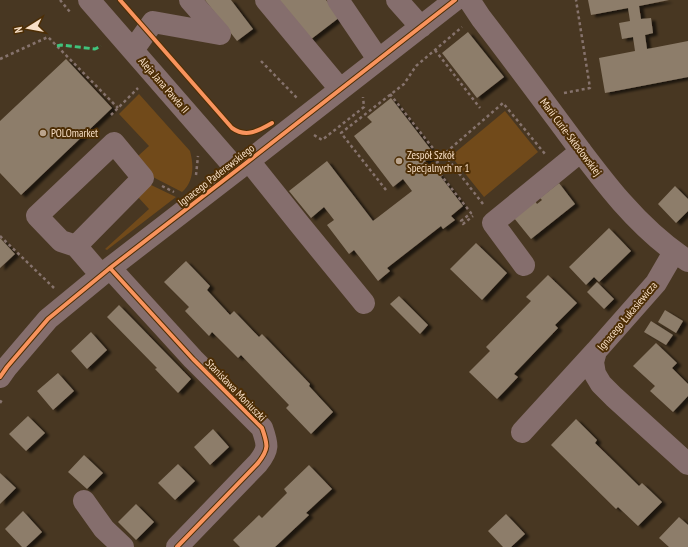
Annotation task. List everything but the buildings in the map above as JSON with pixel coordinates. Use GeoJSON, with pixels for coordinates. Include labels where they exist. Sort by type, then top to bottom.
{"type":"FeatureCollection","features":[{"type":"Feature","properties":{"kind":"street","name":"Aleja Jana Pawła II"},"geometry":{"type":"LineString","coordinates":[[89,0],[133,50],[300,226],[364,303]]}},
{"type":"Feature","properties":{"kind":"street"},"geometry":{"type":"LineString","coordinates":[[133,50],[153,22],[220,34],[190,0]]}},
{"type":"Feature","properties":{"kind":"street"},"geometry":{"type":"LineString","coordinates":[[266,0],[340,89]]}},
{"type":"Feature","properties":{"kind":"street"},"geometry":{"type":"LineString","coordinates":[[338,0],[378,59]]}},
{"type":"Feature","properties":{"kind":"street"},"geometry":{"type":"LineString","coordinates":[[397,0],[420,27]]}},
{"type":"Feature","properties":{"kind":"street","name":"Ignacego Paderewskiego"},"geometry":{"type":"LineString","coordinates":[[0,377],[48,319],[105,271],[455,0]]}},
{"type":"Feature","properties":{"kind":"street","name":"Marii Curie-Skłodowskiej"},"geometry":{"type":"LineString","coordinates":[[469,0],[595,170],[635,216],[681,256]]}},
{"type":"Feature","properties":{"kind":"street"},"geometry":{"type":"LineString","coordinates":[[114,143],[143,178],[76,246],[61,241],[37,216],[114,143]]}},
{"type":"Feature","properties":{"kind":"street"},"geometry":{"type":"LineString","coordinates":[[524,265],[492,223],[581,151]]}},
{"type":"Feature","properties":{"kind":"street","name":"Stanisława Moniuszki"},"geometry":{"type":"LineString","coordinates":[[76,246],[105,271],[262,428],[266,440],[266,452],[258,463],[177,547]]}},
{"type":"Feature","properties":{"kind":"street","name":"Ignacego Łukasiewicza"},"geometry":{"type":"LineString","coordinates":[[681,256],[596,351],[593,362],[595,374],[601,384],[688,464]]}},
{"type":"Feature","properties":{"kind":"street"},"geometry":{"type":"LineString","coordinates":[[522,432],[596,351]]}},
{"type":"Feature","properties":{"kind":"street"},"geometry":{"type":"LineString","coordinates":[[84,501],[104,529],[122,547]]}},
{"type":"Feature","properties":{"kind":"path"},"geometry":{"type":"LineString","coordinates":[[542,98],[590,88],[576,0]]}},
{"type":"Feature","properties":{"kind":"path"},"geometry":{"type":"LineString","coordinates":[[386,190],[341,133],[404,84],[416,66],[468,23]]}},
{"type":"Feature","properties":{"kind":"path"},"geometry":{"type":"LineString","coordinates":[[0,59],[48,37],[118,108]]}},
{"type":"Feature","properties":{"kind":"path"},"geometry":{"type":"LineString","coordinates":[[435,50],[480,108]]}},
{"type":"Feature","properties":{"kind":"path"},"geometry":{"type":"LineString","coordinates":[[261,61],[310,112]]}},
{"type":"Feature","properties":{"kind":"path"},"geometry":{"type":"LineString","coordinates":[[111,115],[138,88]]}},
{"type":"Feature","properties":{"kind":"path"},"geometry":{"type":"LineString","coordinates":[[390,94],[436,152],[439,160],[434,165],[471,213],[461,221],[463,224],[474,215]]}},
{"type":"Feature","properties":{"kind":"path"},"geometry":{"type":"LineString","coordinates":[[485,206],[444,154],[503,103],[546,155]]}},
{"type":"Feature","properties":{"kind":"path"},"geometry":{"type":"LineString","coordinates":[[155,183],[175,193]]}},
{"type":"Feature","properties":{"kind":"path"},"geometry":{"type":"LineString","coordinates":[[0,236],[59,293]]}},
{"type":"Feature","properties":{"kind":"shaded area"},"geometry":{"type":"Polygon","coordinates":[[[139,94],[190,151],[192,173],[189,183],[182,192],[149,175],[148,167],[138,156],[149,146],[119,114],[139,94]]]}},
{"type":"Feature","properties":{"kind":"shaded area"},"geometry":{"type":"Polygon","coordinates":[[[505,111],[538,152],[484,197],[451,156],[505,111]]]}},
{"type":"Feature","properties":{"kind":"shaded area"},"geometry":{"type":"Polygon","coordinates":[[[149,184],[176,197],[107,250],[105,249],[149,209],[138,197],[149,184]]]}},
{"type":"Feature","properties":{"kind":"marked path"},"geometry":{"type":"LineString","coordinates":[[57,46],[61,45],[95,49],[101,46]]}},
{"type":"Feature","properties":{"kind":"cycle path"},"geometry":{"type":"LineString","coordinates":[[120,0],[232,128],[242,133],[247,133],[257,131],[272,123]]}},
{"type":"Feature","properties":{"kind":"cycle path"},"geometry":{"type":"LineString","coordinates":[[0,377],[48,319],[110,268],[455,0]]}},
{"type":"Feature","properties":{"kind":"cycle path"},"geometry":{"type":"LineString","coordinates":[[110,268],[193,359],[262,428],[266,443],[266,450],[258,463],[177,547]]}},
{"type":"Feature","properties":{"kind":"place","name":"POLOmarket"},"geometry":{"type":"Point","coordinates":[43,133]}},
{"type":"Feature","properties":{"kind":"place","name":"Zespół Szkół Specjalnych nr 1"},"geometry":{"type":"Point","coordinates":[399,161]}}]}
